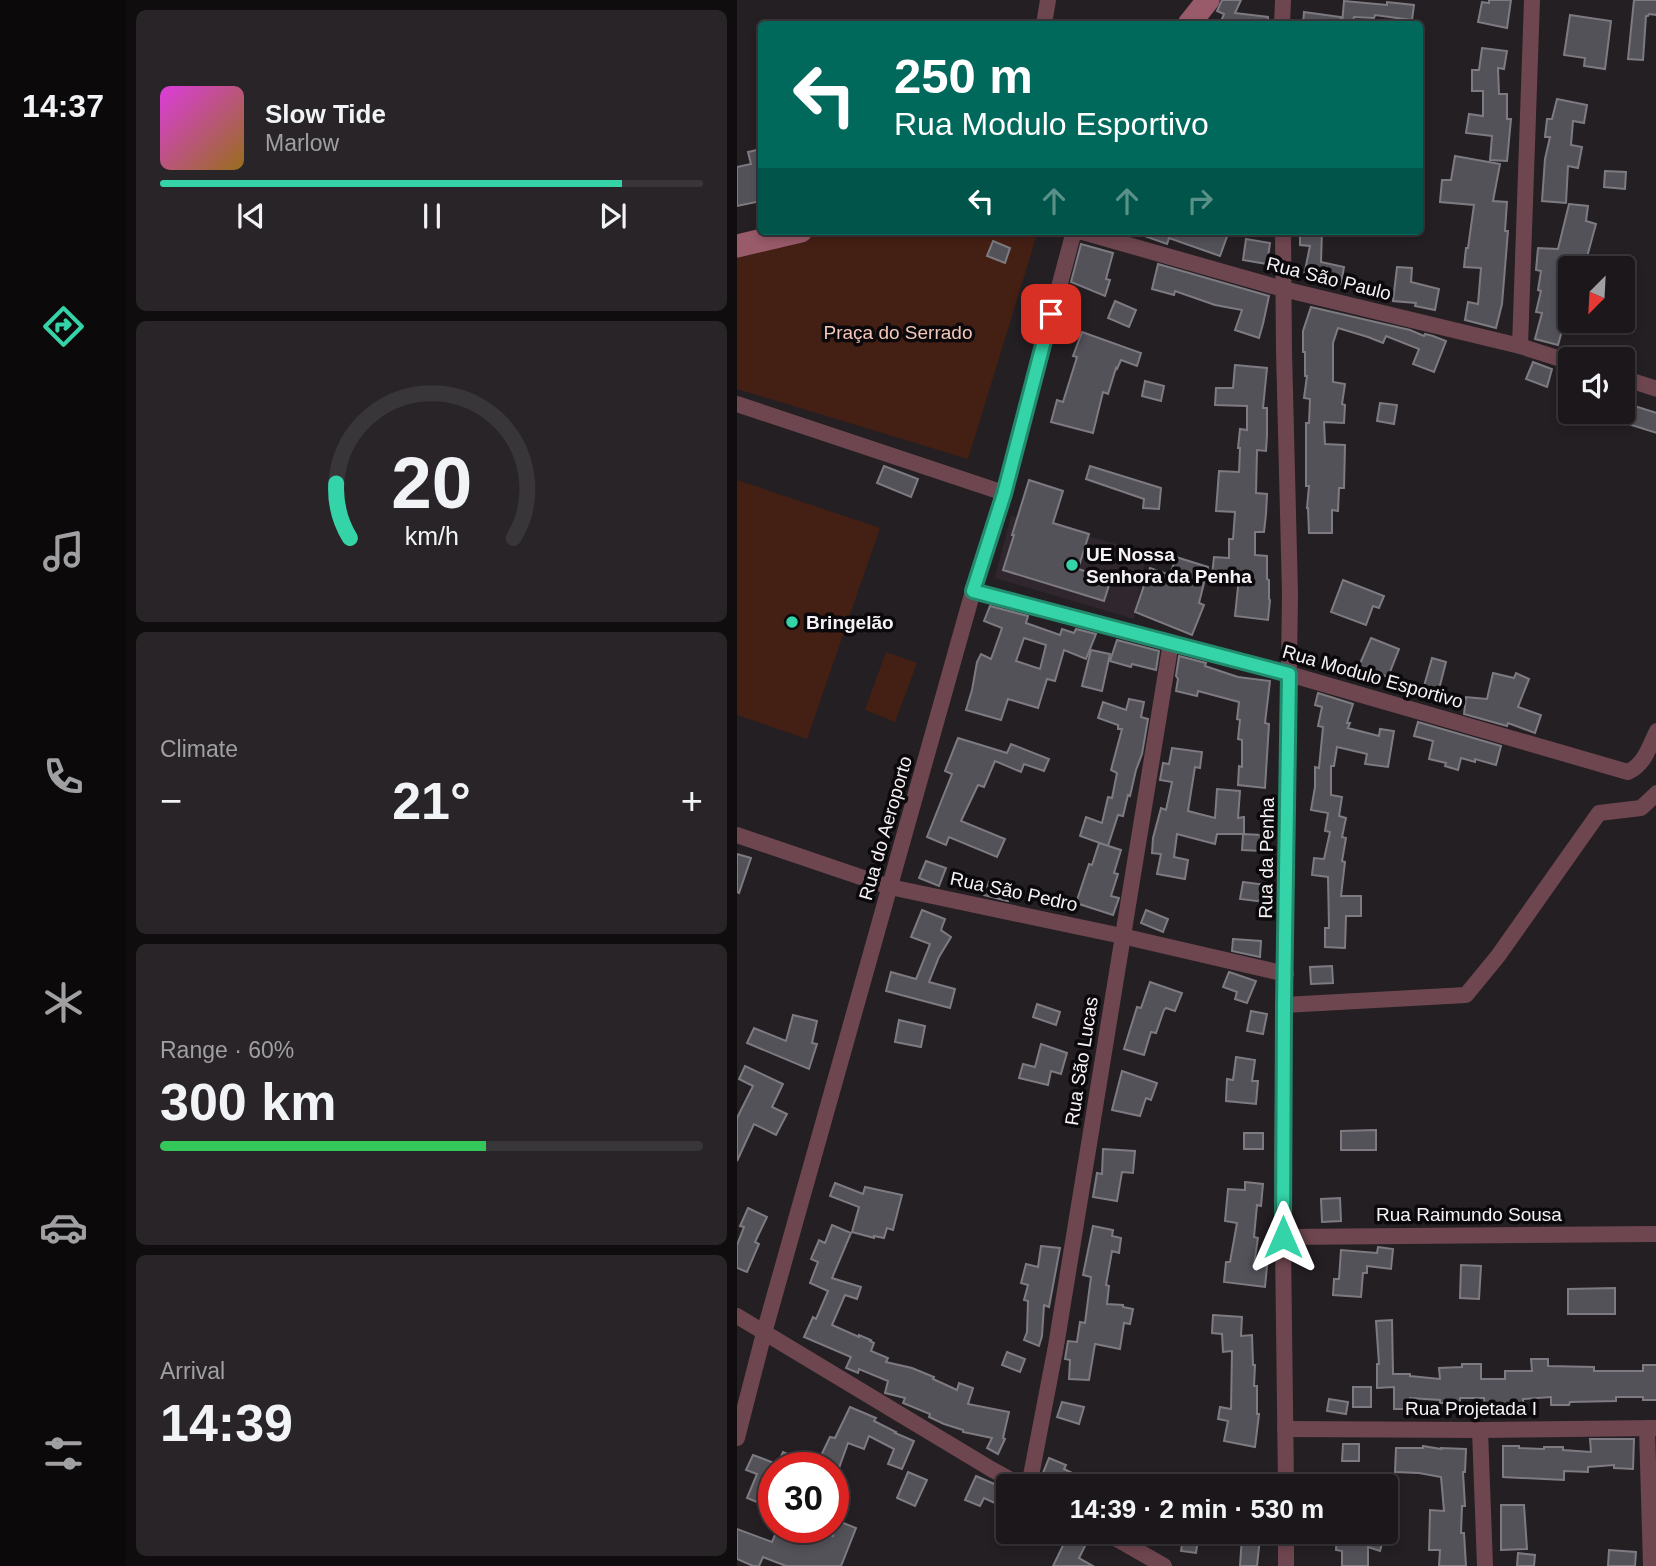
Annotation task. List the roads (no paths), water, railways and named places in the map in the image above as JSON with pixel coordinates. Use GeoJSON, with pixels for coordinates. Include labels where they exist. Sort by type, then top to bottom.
{"type":"FeatureCollection","features":[{"type":"Feature","properties":{"kind":"street"},"geometry":{"type":"LineString","coordinates":[[1044,21],[1048,0]]}},
{"type":"Feature","properties":{"kind":"street"},"geometry":{"type":"LineString","coordinates":[[1191,21],[1208,0]]}},
{"type":"Feature","properties":{"kind":"street"},"geometry":{"type":"LineString","coordinates":[[1282,21],[1283,0]]}},
{"type":"Feature","properties":{"kind":"street"},"geometry":{"type":"LineString","coordinates":[[1520,346],[1533,0]]}},
{"type":"Feature","properties":{"kind":"street"},"geometry":{"type":"LineString","coordinates":[[737,246],[784,235]]}},
{"type":"Feature","properties":{"kind":"street","name":"Rua do Aeroporto"},"geometry":{"type":"LineString","coordinates":[[737,1438],[764,1333],[973,591],[1004,494],[1075,235]]}},
{"type":"Feature","properties":{"kind":"street","name":"Rua São Paulo"},"geometry":{"type":"LineString","coordinates":[[1090,235],[1283,289],[1520,346],[1558,358]]}},
{"type":"Feature","properties":{"kind":"street","name":"Rua da Penha"},"geometry":{"type":"LineString","coordinates":[[1282,235],[1289,534],[1283,1237],[1286,1474]]}},
{"type":"Feature","properties":{"kind":"street"},"geometry":{"type":"LineString","coordinates":[[1635,382],[1656,389]]}},
{"type":"Feature","properties":{"kind":"street"},"geometry":{"type":"LineString","coordinates":[[737,404],[1004,494]]}},
{"type":"Feature","properties":{"kind":"street","name":"Rua Modulo Esportivo"},"geometry":{"type":"LineString","coordinates":[[973,591],[1289,674],[1628,772],[1642,762],[1656,731]]}},
{"type":"Feature","properties":{"kind":"street","name":"Rua São Lucas"},"geometry":{"type":"LineString","coordinates":[[1031,1474],[1056,1346],[1171,642]]}},
{"type":"Feature","properties":{"kind":"street"},"geometry":{"type":"LineString","coordinates":[[1284,1005],[1466,995],[1498,956],[1599,813],[1641,808],[1656,793]]}},
{"type":"Feature","properties":{"kind":"street","name":"Rua São Pedro"},"geometry":{"type":"LineString","coordinates":[[737,835],[890,887],[1286,974]]}},
{"type":"Feature","properties":{"kind":"street","name":"Rua Raimundo Sousa"},"geometry":{"type":"LineString","coordinates":[[1283,1237],[1656,1234]]}},
{"type":"Feature","properties":{"kind":"street"},"geometry":{"type":"LineString","coordinates":[[737,1316],[1000,1474]]}},
{"type":"Feature","properties":{"kind":"street"},"geometry":{"type":"LineString","coordinates":[[1651,1566],[1652,1428]]}},
{"type":"Feature","properties":{"kind":"street","name":"Rua Projetada I"},"geometry":{"type":"LineString","coordinates":[[1285,1429],[1652,1428]]}},
{"type":"Feature","properties":{"kind":"street"},"geometry":{"type":"LineString","coordinates":[[1480,1430],[1485,1566]]}},
{"type":"Feature","properties":{"kind":"street"},"geometry":{"type":"LineString","coordinates":[[1126,1544],[1164,1566]]}},
{"type":"Feature","properties":{"kind":"street"},"geometry":{"type":"LineString","coordinates":[[1286,1544],[1286,1566]]}},
{"type":"Feature","properties":{"kind":"place","name":"UE Nossa Senhora da Penha"},"geometry":{"type":"Point","coordinates":[1072,565]}},
{"type":"Feature","properties":{"kind":"place","name":"Bringelão"},"geometry":{"type":"Point","coordinates":[792,622]}},
{"type":"Feature","properties":{"kind":"park label","name":"Praça do Serrado"},"geometry":{"type":"Point","coordinates":[898,332]}}]}
